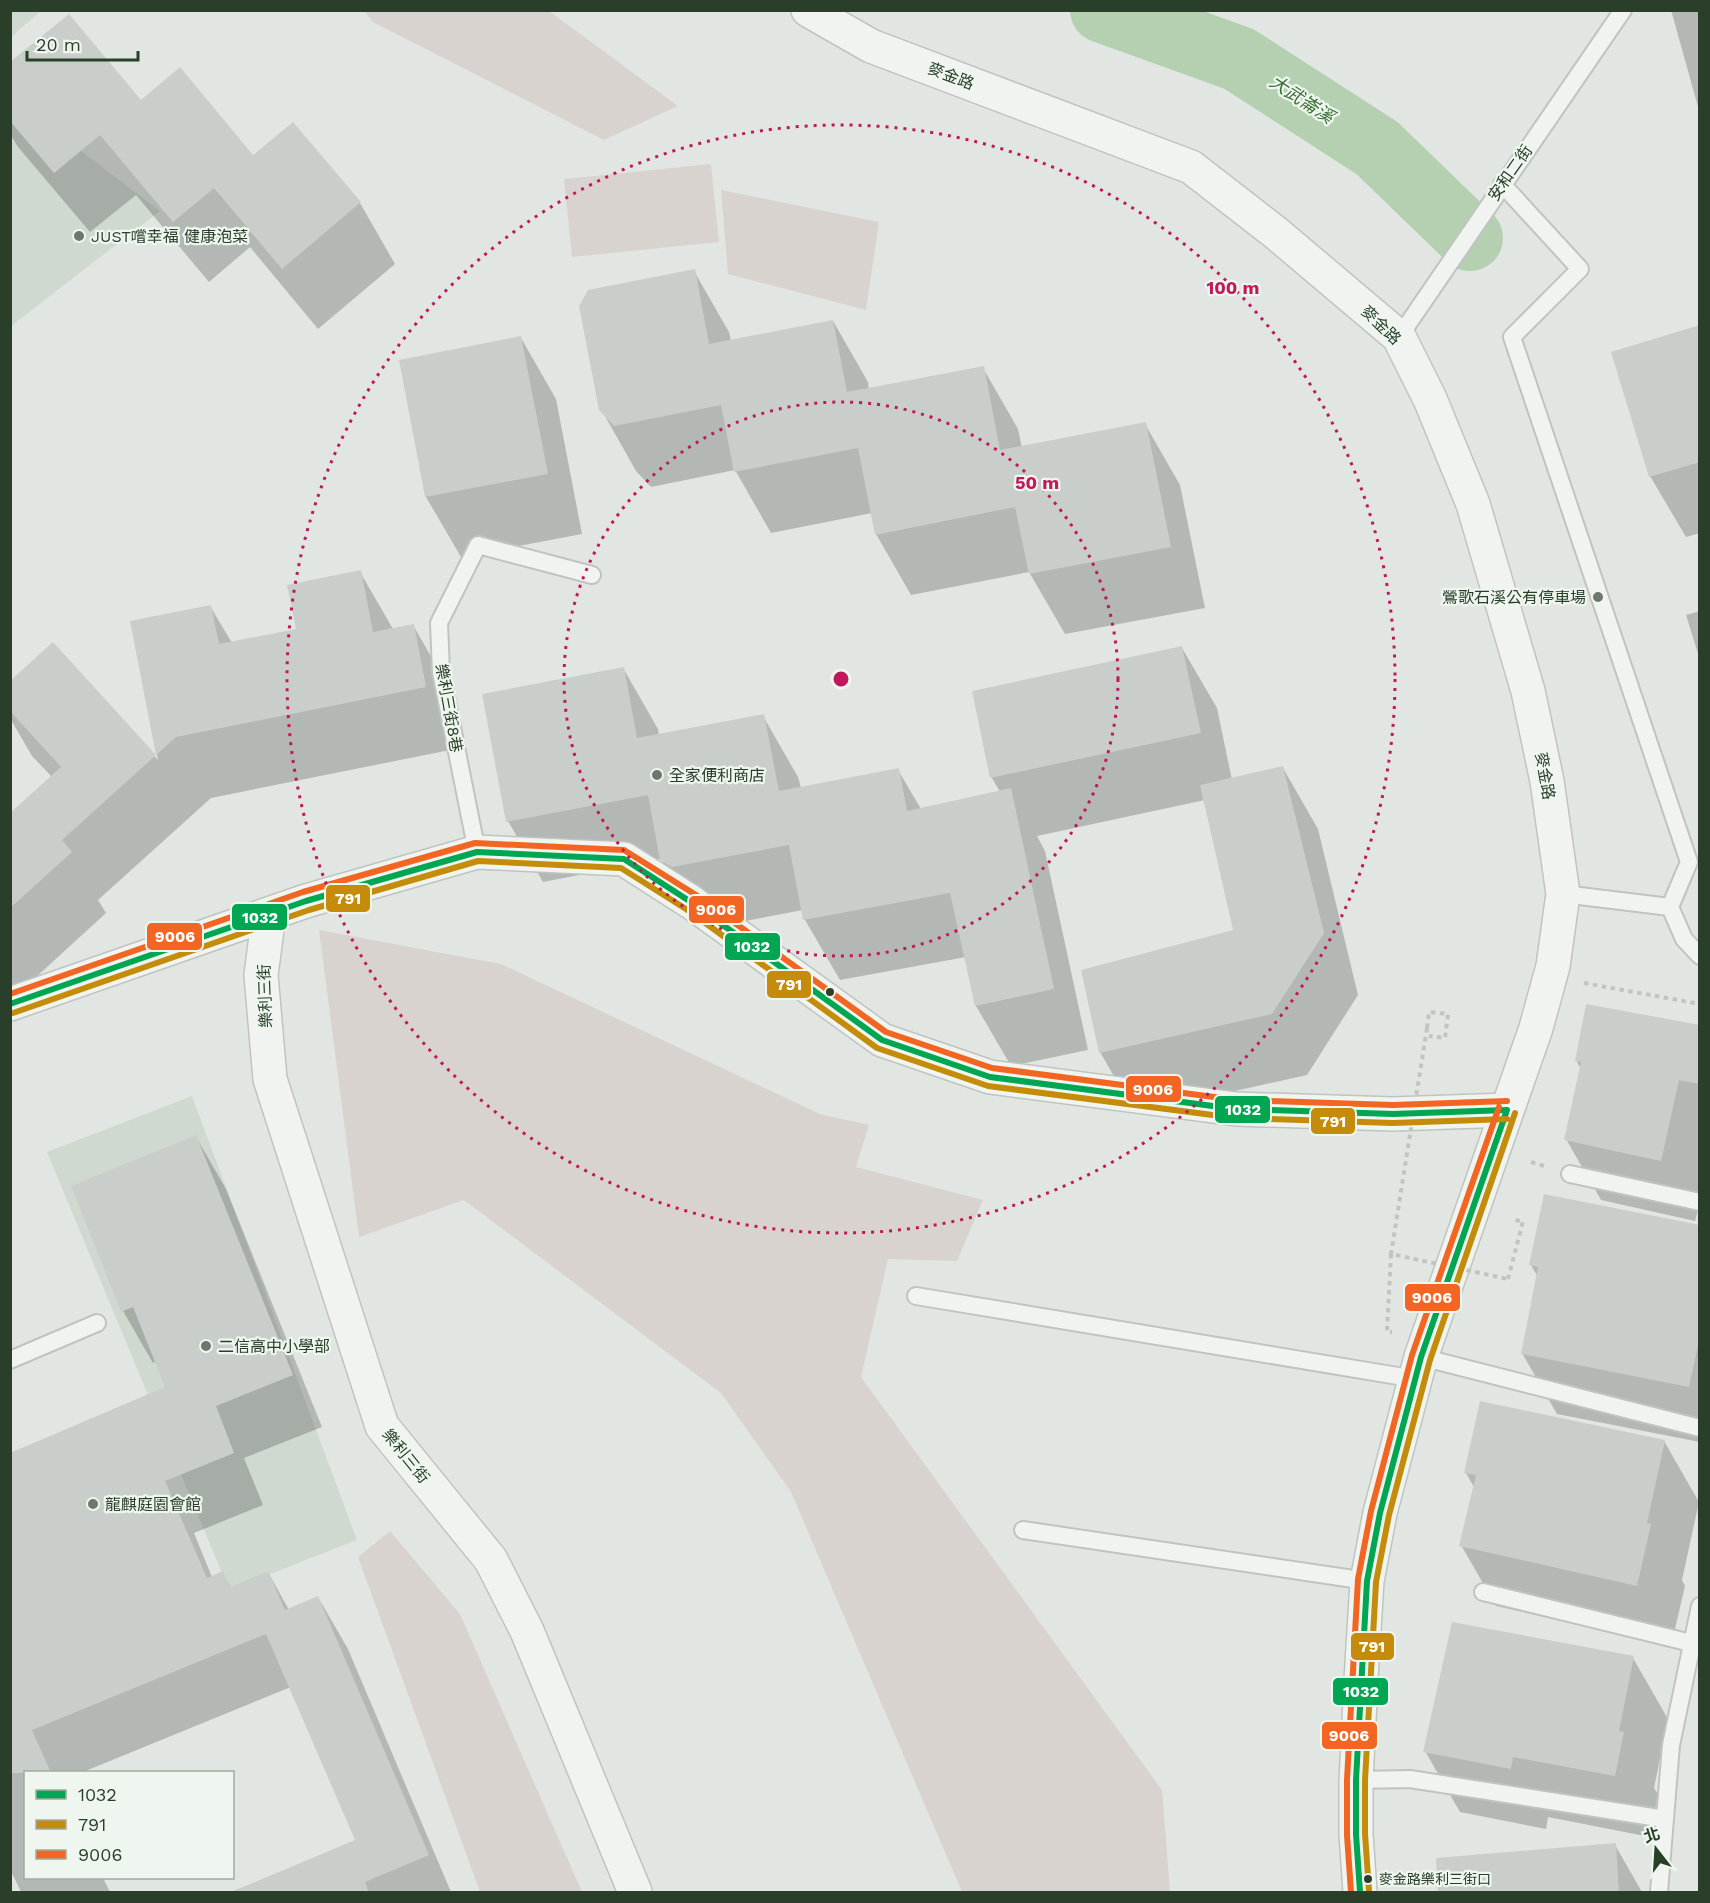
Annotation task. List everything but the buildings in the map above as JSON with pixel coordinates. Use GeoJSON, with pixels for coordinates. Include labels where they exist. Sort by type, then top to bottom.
{"type":"FeatureCollection","features":[{"type":"Feature","properties":{"kind":"street","name":"麥金路"},"geometry":{"type":"LineString","coordinates":[[808,10],[870,46],[1191,167],[1276,233],[1399,337],[1430,399],[1476,515],[1528,691],[1547,781],[1563,894],[1553,966],[1536,1028],[1419,1368],[1380,1513],[1367,1581],[1356,1780],[1356,1834],[1360,1893]]}},
{"type":"Feature","properties":{"kind":"street"},"geometry":{"type":"LineString","coordinates":[[10,1004],[306,901],[477,852],[624,859],[691,902],[882,1040],[990,1077],[1236,1109],[1393,1114],[1507,1110]]}},
{"type":"Feature","properties":{"kind":"street","name":"樂利三街"},"geometry":{"type":"LineString","coordinates":[[270,914],[261,975],[270,1079],[381,1426],[491,1560],[527,1631],[635,1893]]}},
{"type":"Feature","properties":{"kind":"lane","name":"安和二街"},"geometry":{"type":"LineString","coordinates":[[1399,337],[1623,10]]}},
{"type":"Feature","properties":{"kind":"lane"},"geometry":{"type":"LineString","coordinates":[[1503,184],[1580,269],[1512,337],[1689,862],[1670,907],[1684,939],[1700,956]]}},
{"type":"Feature","properties":{"kind":"lane","name":"樂利三街8巷"},"geometry":{"type":"LineString","coordinates":[[477,852],[441,672],[439,623],[478,545],[592,575]]}},
{"type":"Feature","properties":{"kind":"lane"},"geometry":{"type":"LineString","coordinates":[[1563,894],[1670,907]]}},
{"type":"Feature","properties":{"kind":"lane"},"geometry":{"type":"LineString","coordinates":[[1570,1174],[1700,1202]]}},
{"type":"Feature","properties":{"kind":"lane"},"geometry":{"type":"LineString","coordinates":[[916,1296],[1419,1368],[1700,1428]]}},
{"type":"Feature","properties":{"kind":"lane"},"geometry":{"type":"LineString","coordinates":[[10,1360],[97,1323]]}},
{"type":"Feature","properties":{"kind":"lane"},"geometry":{"type":"LineString","coordinates":[[1023,1530],[1367,1581]]}},
{"type":"Feature","properties":{"kind":"lane"},"geometry":{"type":"LineString","coordinates":[[1483,1592],[1691,1643]]}},
{"type":"Feature","properties":{"kind":"lane"},"geometry":{"type":"LineString","coordinates":[[1659,1893],[1671,1745],[1700,1606]]}},
{"type":"Feature","properties":{"kind":"lane"},"geometry":{"type":"LineString","coordinates":[[1356,1780],[1410,1779],[1665,1820]]}},
{"type":"Feature","properties":{"kind":"path"},"geometry":{"type":"LineString","coordinates":[[1584,982],[1700,1004]]}},
{"type":"Feature","properties":{"kind":"path"},"geometry":{"type":"LineString","coordinates":[[1387,1332],[1391,1254],[1428,1012],[1448,1014],[1445,1038],[1430,1036]]}},
{"type":"Feature","properties":{"kind":"path"},"geometry":{"type":"LineString","coordinates":[[1391,1254],[1508,1279],[1523,1221],[1514,1220]]}},
{"type":"Feature","properties":{"kind":"shaded area"},"geometry":{"type":"Polygon","coordinates":[[[11,10],[41,10],[41,11],[11,37],[11,10]]]}},
{"type":"Feature","properties":{"kind":"shaded area"},"geometry":{"type":"Polygon","coordinates":[[[364,11],[549,11],[678,106],[604,140],[373,22],[364,11]]]}},
{"type":"Feature","properties":{"kind":"shaded area"},"geometry":{"type":"Polygon","coordinates":[[[10,97],[160,211],[11,326],[10,326],[10,97]]]}},
{"type":"Feature","properties":{"kind":"shaded area"},"geometry":{"type":"Polygon","coordinates":[[[711,164],[719,242],[572,257],[564,179],[711,164]]]}},
{"type":"Feature","properties":{"kind":"shaded area"},"geometry":{"type":"Polygon","coordinates":[[[721,190],[879,222],[866,310],[728,274],[721,190]]]}},
{"type":"Feature","properties":{"kind":"shaded area"},"geometry":{"type":"Polygon","coordinates":[[[319,930],[501,964],[820,1114],[869,1125],[856,1167],[983,1200],[957,1261],[888,1259],[861,1377],[1162,1790],[1170,1892],[962,1892],[791,1492],[721,1393],[464,1200],[359,1237],[319,930]]]}},
{"type":"Feature","properties":{"kind":"shaded area","name":"二信高中小學部"},"geometry":{"type":"Polygon","coordinates":[[[192,1096],[357,1540],[229,1590],[47,1152],[192,1096]]]}},
{"type":"Feature","properties":{"kind":"shaded area"},"geometry":{"type":"Polygon","coordinates":[[[390,1531],[460,1614],[582,1892],[480,1892],[358,1557],[390,1531]]]}},
{"type":"Feature","properties":{"kind":"waterway","name":"大武崙溪"},"geometry":{"type":"LineString","coordinates":[[1103,10],[1239,59],[1377,148],[1470,238]]}},
{"type":"Feature","properties":{"kind":"transit line","name":"9006"},"geometry":{"type":"LineString","coordinates":[[10,994],[303,892],[475,843],[624,850],[696,895],[886,1032],[992,1068],[1237,1100],[1393,1105],[1507,1101]]}},
{"type":"Feature","properties":{"kind":"transit line","name":"1032"},"geometry":{"type":"LineString","coordinates":[[10,1004],[306,901],[477,852],[624,859],[691,902],[882,1040],[990,1077],[1236,1109],[1393,1114],[1507,1110]]}},
{"type":"Feature","properties":{"kind":"transit line","name":"791"},"geometry":{"type":"LineString","coordinates":[[13,1013],[309,910],[478,861],[621,868],[686,909],[877,1048],[988,1086],[1236,1118],[1393,1123],[1507,1119]]}},
{"type":"Feature","properties":{"kind":"transit line","name":"9006"},"geometry":{"type":"LineString","coordinates":[[1351,1892],[1347,1835],[1347,1780],[1358,1579],[1371,1511],[1412,1355],[1499,1107]]}},
{"type":"Feature","properties":{"kind":"transit line","name":"1032"},"geometry":{"type":"LineString","coordinates":[[1360,1892],[1356,1834],[1356,1780],[1367,1581],[1380,1513],[1421,1357],[1507,1110]]}},
{"type":"Feature","properties":{"kind":"transit line","name":"791"},"geometry":{"type":"LineString","coordinates":[[1369,1891],[1365,1834],[1365,1780],[1376,1582],[1389,1515],[1430,1360],[1515,1113]]}},
{"type":"Feature","properties":{"kind":"place","name":"JUST嚐幸福 健康泡菜"},"geometry":{"type":"Point","coordinates":[79,236]}},
{"type":"Feature","properties":{"kind":"place","name":"鶯歌石溪公有停車場"},"geometry":{"type":"Point","coordinates":[1598,597]}},
{"type":"Feature","properties":{"kind":"place","name":"全家便利商店"},"geometry":{"type":"Point","coordinates":[657,775]}},
{"type":"Feature","properties":{"kind":"place","name":"二信高中小學部"},"geometry":{"type":"Point","coordinates":[206,1346]}},
{"type":"Feature","properties":{"kind":"place","name":"龍麒庭園會館"},"geometry":{"type":"Point","coordinates":[93,1504]}},
{"type":"Feature","properties":{"kind":"place","name":"麥金路樂利三街口"},"geometry":{"type":"Point","coordinates":[1368,1879]}}]}
